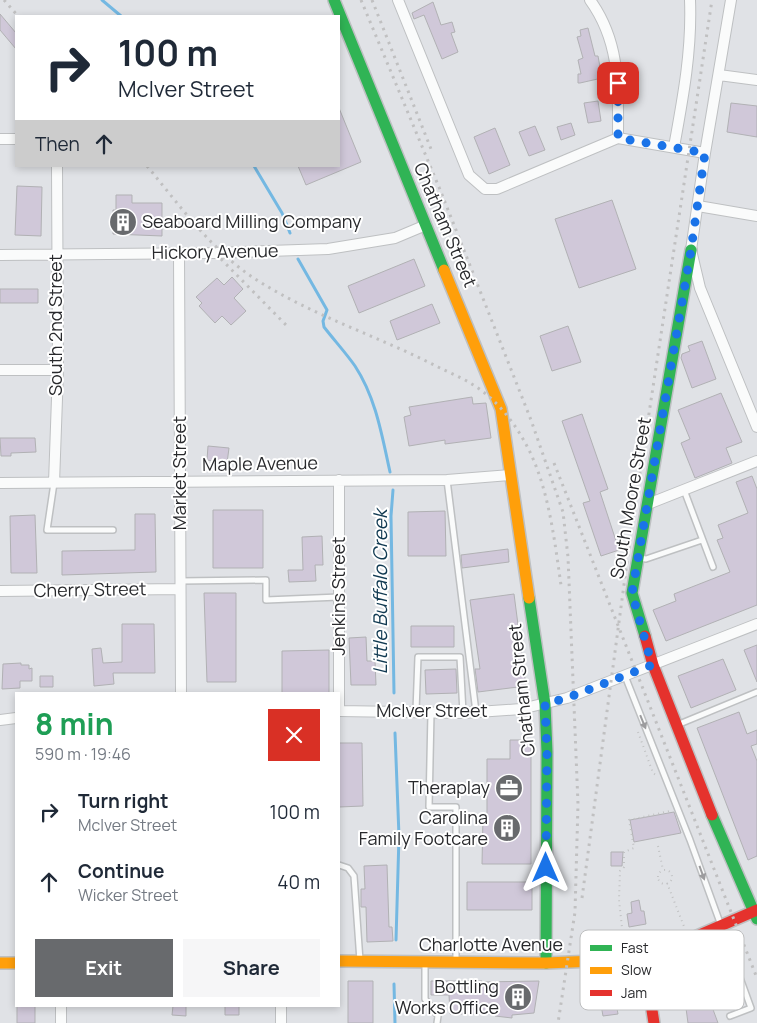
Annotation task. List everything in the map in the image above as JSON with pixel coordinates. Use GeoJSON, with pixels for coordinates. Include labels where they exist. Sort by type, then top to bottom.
{"type":"FeatureCollection","features":[{"type":"Feature","properties":{"kind":"street","name":"Chatham Street"},"geometry":{"type":"LineString","coordinates":[[334,0],[493,384],[504,423],[545,704],[547,752],[546,963]]}},
{"type":"Feature","properties":{"kind":"street"},"geometry":{"type":"LineString","coordinates":[[398,0],[469,175],[486,189],[497,189],[618,138],[705,153]]}},
{"type":"Feature","properties":{"kind":"street"},"geometry":{"type":"LineString","coordinates":[[590,0],[602,16],[617,65],[618,138]]}},
{"type":"Feature","properties":{"kind":"street"},"geometry":{"type":"LineString","coordinates":[[674,147],[686,81],[691,30],[690,0]]}},
{"type":"Feature","properties":{"kind":"street"},"geometry":{"type":"LineString","coordinates":[[731,0],[705,153],[691,250],[700,288],[757,427]]}},
{"type":"Feature","properties":{"kind":"street"},"geometry":{"type":"LineString","coordinates":[[719,75],[757,80]]}},
{"type":"Feature","properties":{"kind":"street"},"geometry":{"type":"LineString","coordinates":[[0,139],[15,139]]}},
{"type":"Feature","properties":{"kind":"street","name":"South 2nd Street"},"geometry":{"type":"LineString","coordinates":[[54,483],[58,370],[57,167]]}},
{"type":"Feature","properties":{"kind":"street"},"geometry":{"type":"LineString","coordinates":[[698,206],[757,216]]}},
{"type":"Feature","properties":{"kind":"street","name":"Hickory Avenue"},"geometry":{"type":"LineString","coordinates":[[0,255],[328,249],[394,238],[426,225]]}},
{"type":"Feature","properties":{"kind":"street","name":"South Moore Street"},"geometry":{"type":"LineString","coordinates":[[691,250],[632,593],[652,665],[756,913]]}},
{"type":"Feature","properties":{"kind":"street","name":"Market Street"},"geometry":{"type":"LineString","coordinates":[[179,253],[181,692]]}},
{"type":"Feature","properties":{"kind":"street"},"geometry":{"type":"LineString","coordinates":[[0,370],[58,370]]}},
{"type":"Feature","properties":{"kind":"street"},"geometry":{"type":"LineString","coordinates":[[648,504],[757,461]]}},
{"type":"Feature","properties":{"kind":"street","name":"Maple Avenue"},"geometry":{"type":"LineString","coordinates":[[0,484],[447,480],[511,470]]}},
{"type":"Feature","properties":{"kind":"street","name":"Jenkins Street"},"geometry":{"type":"LineString","coordinates":[[339,480],[339,692]]}},
{"type":"Feature","properties":{"kind":"street","name":"Cherry Street"},"geometry":{"type":"LineString","coordinates":[[0,591],[180,585]]}},
{"type":"Feature","properties":{"kind":"street","name":"McIver Street"},"geometry":{"type":"LineString","coordinates":[[340,711],[476,713],[521,710],[559,701],[757,624]]}},
{"type":"Feature","properties":{"kind":"street"},"geometry":{"type":"LineString","coordinates":[[0,720],[15,718]]}},
{"type":"Feature","properties":{"kind":"street","name":"Charlotte Avenue"},"geometry":{"type":"LineString","coordinates":[[710,930],[756,913]]}},
{"type":"Feature","properties":{"kind":"street","name":"Charlotte Avenue"},"geometry":{"type":"LineString","coordinates":[[340,961],[580,962]]}},
{"type":"Feature","properties":{"kind":"street"},"geometry":{"type":"LineString","coordinates":[[0,963],[15,963]]}},
{"type":"Feature","properties":{"kind":"street"},"geometry":{"type":"LineString","coordinates":[[61,1007],[61,1023]]}},
{"type":"Feature","properties":{"kind":"street"},"geometry":{"type":"LineString","coordinates":[[281,1007],[281,1023]]}},
{"type":"Feature","properties":{"kind":"street"},"geometry":{"type":"LineString","coordinates":[[652,1010],[654,1023]]}},
{"type":"Feature","properties":{"kind":"lane"},"geometry":{"type":"LineString","coordinates":[[447,480],[476,713]]}},
{"type":"Feature","properties":{"kind":"lane"},"geometry":{"type":"LineString","coordinates":[[54,483],[47,530],[113,530]]}},
{"type":"Feature","properties":{"kind":"lane"},"geometry":{"type":"LineString","coordinates":[[684,490],[712,567]]}},
{"type":"Feature","properties":{"kind":"lane"},"geometry":{"type":"LineString","coordinates":[[638,558],[646,559],[702,540]]}},
{"type":"Feature","properties":{"kind":"lane"},"geometry":{"type":"LineString","coordinates":[[180,585],[266,580],[266,600],[339,597]]}},
{"type":"Feature","properties":{"kind":"lane"},"geometry":{"type":"LineString","coordinates":[[416,711],[418,657],[460,657],[463,713]]}},
{"type":"Feature","properties":{"kind":"lane"},"geometry":{"type":"LineString","coordinates":[[625,676],[724,930]]}},
{"type":"Feature","properties":{"kind":"lane"},"geometry":{"type":"LineString","coordinates":[[676,725],[757,692]]}},
{"type":"Feature","properties":{"kind":"lane"},"geometry":{"type":"LineString","coordinates":[[431,713],[429,807],[456,807],[456,962]]}},
{"type":"Feature","properties":{"kind":"lane"},"geometry":{"type":"LineString","coordinates":[[340,866],[352,872],[354,876],[360,962]]}},
{"type":"Feature","properties":{"kind":"lane"},"geometry":{"type":"LineString","coordinates":[[425,962],[425,999],[438,1016],[438,1023]]}},
{"type":"Feature","properties":{"kind":"lane"},"geometry":{"type":"LineString","coordinates":[[730,1016],[751,1008],[744,988]]}},
{"type":"Feature","properties":{"kind":"path"},"geometry":{"type":"LineString","coordinates":[[639,728],[638,733],[653,773],[657,775]]}},
{"type":"Feature","properties":{"kind":"path"},"geometry":{"type":"LineString","coordinates":[[622,930],[619,900],[620,871],[624,867],[624,852],[634,848],[629,820],[673,810]]}},
{"type":"Feature","properties":{"kind":"path"},"geometry":{"type":"LineString","coordinates":[[658,846],[663,870]]}},
{"type":"Feature","properties":{"kind":"path"},"geometry":{"type":"LineString","coordinates":[[663,870],[659,872],[658,878],[661,882],[667,883]]}},
{"type":"Feature","properties":{"kind":"path"},"geometry":{"type":"LineString","coordinates":[[663,870],[671,874],[670,880],[667,883]]}},
{"type":"Feature","properties":{"kind":"path"},"geometry":{"type":"LineString","coordinates":[[667,883],[685,928],[680,930]]}},
{"type":"Feature","properties":{"kind":"building"},"geometry":{"type":"Polygon","coordinates":[[[433,2],[441,25],[452,22],[455,32],[451,33],[458,52],[442,59],[424,15],[414,19],[412,13],[433,2]]]}},
{"type":"Feature","properties":{"kind":"building"},"geometry":{"type":"Polygon","coordinates":[[[0,14],[15,32],[15,48],[0,30],[0,14]]]}},
{"type":"Feature","properties":{"kind":"building"},"geometry":{"type":"Polygon","coordinates":[[[588,28],[595,56],[598,56],[602,78],[578,83],[578,74],[581,74],[578,60],[583,58],[577,37],[581,36],[580,30],[588,28]]]}},
{"type":"Feature","properties":{"kind":"building"},"geometry":{"type":"Polygon","coordinates":[[[598,101],[601,121],[588,123],[584,103],[598,101]]]}},
{"type":"Feature","properties":{"kind":"building"},"geometry":{"type":"Polygon","coordinates":[[[731,103],[757,106],[757,137],[727,132],[731,103]]]}},
{"type":"Feature","properties":{"kind":"building"},"geometry":{"type":"Polygon","coordinates":[[[340,110],[361,162],[306,185],[298,167],[340,167],[340,110]]]}},
{"type":"Feature","properties":{"kind":"building"},"geometry":{"type":"Polygon","coordinates":[[[571,123],[575,135],[561,140],[557,127],[571,123]]]}},
{"type":"Feature","properties":{"kind":"building"},"geometry":{"type":"Polygon","coordinates":[[[535,126],[545,150],[529,156],[519,132],[535,126]]]}},
{"type":"Feature","properties":{"kind":"building"},"geometry":{"type":"Polygon","coordinates":[[[495,128],[510,165],[489,174],[474,137],[495,128]]]}},
{"type":"Feature","properties":{"kind":"building"},"geometry":{"type":"Polygon","coordinates":[[[17,186],[42,187],[41,236],[15,235],[17,186]]]}},
{"type":"Feature","properties":{"kind":"building"},"geometry":{"type":"Polygon","coordinates":[[[116,195],[132,195],[132,203],[162,203],[162,236],[113,234],[113,210],[116,210],[116,195]]]}},
{"type":"Feature","properties":{"kind":"building"},"geometry":{"type":"Polygon","coordinates":[[[612,200],[636,269],[579,288],[555,219],[612,200]]]}},
{"type":"Feature","properties":{"kind":"building"},"geometry":{"type":"Polygon","coordinates":[[[414,259],[425,286],[359,313],[348,286],[414,259]]]}},
{"type":"Feature","properties":{"kind":"building"},"geometry":{"type":"Polygon","coordinates":[[[232,277],[243,289],[234,298],[246,311],[231,325],[222,316],[215,323],[199,306],[202,303],[196,297],[217,278],[224,285],[232,277]]]}},
{"type":"Feature","properties":{"kind":"building"},"geometry":{"type":"Polygon","coordinates":[[[0,289],[38,289],[38,303],[0,303],[0,289]]]}},
{"type":"Feature","properties":{"kind":"building"},"geometry":{"type":"Polygon","coordinates":[[[432,304],[440,323],[397,340],[390,321],[432,304]]]}},
{"type":"Feature","properties":{"kind":"building"},"geometry":{"type":"Polygon","coordinates":[[[568,326],[581,362],[552,371],[540,336],[568,326]]]}},
{"type":"Feature","properties":{"kind":"building"},"geometry":{"type":"Polygon","coordinates":[[[702,341],[716,379],[692,388],[681,358],[682,354],[690,351],[688,346],[702,341]]]}},
{"type":"Feature","properties":{"kind":"building"},"geometry":{"type":"Polygon","coordinates":[[[721,393],[742,442],[726,448],[732,463],[695,478],[681,443],[690,439],[678,410],[721,393]]]}},
{"type":"Feature","properties":{"kind":"building"},"geometry":{"type":"Polygon","coordinates":[[[472,397],[473,404],[486,403],[491,438],[445,444],[445,440],[409,446],[404,417],[411,415],[409,407],[472,397]]]}},
{"type":"Feature","properties":{"kind":"building"},"geometry":{"type":"Polygon","coordinates":[[[582,414],[608,489],[600,492],[619,550],[601,556],[583,503],[590,501],[562,421],[582,414]]]}},
{"type":"Feature","properties":{"kind":"building"},"geometry":{"type":"Polygon","coordinates":[[[0,438],[35,438],[36,452],[11,453],[11,456],[1,456],[0,438]]]}},
{"type":"Feature","properties":{"kind":"building"},"geometry":{"type":"Polygon","coordinates":[[[208,446],[229,448],[227,463],[207,460],[208,446]]]}},
{"type":"Feature","properties":{"kind":"building"},"geometry":{"type":"Polygon","coordinates":[[[752,476],[757,489],[757,605],[666,641],[653,610],[676,601],[674,594],[730,572],[717,540],[723,538],[718,525],[748,513],[736,482],[752,476]]]}},
{"type":"Feature","properties":{"kind":"building"},"geometry":{"type":"Polygon","coordinates":[[[213,510],[263,510],[263,568],[213,568],[213,510]]]}},
{"type":"Feature","properties":{"kind":"building"},"geometry":{"type":"Polygon","coordinates":[[[445,511],[446,556],[408,556],[408,512],[445,511]]]}},
{"type":"Feature","properties":{"kind":"building"},"geometry":{"type":"Polygon","coordinates":[[[135,514],[155,514],[156,572],[62,575],[62,551],[135,550],[135,514]]]}},
{"type":"Feature","properties":{"kind":"building"},"geometry":{"type":"Polygon","coordinates":[[[35,515],[37,573],[11,573],[10,516],[35,515]]]}},
{"type":"Feature","properties":{"kind":"building"},"geometry":{"type":"Polygon","coordinates":[[[322,536],[323,565],[315,565],[316,581],[289,582],[288,570],[303,570],[302,537],[322,536]]]}},
{"type":"Feature","properties":{"kind":"building"},"geometry":{"type":"Polygon","coordinates":[[[508,549],[509,562],[462,568],[461,555],[508,549]]]}},
{"type":"Feature","properties":{"kind":"building"},"geometry":{"type":"Polygon","coordinates":[[[204,593],[236,593],[236,682],[207,682],[204,593]]]}},
{"type":"Feature","properties":{"kind":"building"},"geometry":{"type":"Polygon","coordinates":[[[514,594],[526,686],[478,692],[475,669],[480,669],[470,600],[514,594]]]}},
{"type":"Feature","properties":{"kind":"building"},"geometry":{"type":"Polygon","coordinates":[[[122,624],[154,624],[155,673],[113,673],[114,684],[94,686],[92,649],[101,648],[103,663],[122,662],[122,624]]]}},
{"type":"Feature","properties":{"kind":"building"},"geometry":{"type":"Polygon","coordinates":[[[411,626],[454,626],[454,647],[411,647],[411,626]]]}},
{"type":"Feature","properties":{"kind":"building"},"geometry":{"type":"Polygon","coordinates":[[[366,637],[367,661],[375,661],[376,685],[351,685],[349,638],[366,637]]]}},
{"type":"Feature","properties":{"kind":"building"},"geometry":{"type":"Polygon","coordinates":[[[757,645],[757,682],[744,650],[757,645]]]}},
{"type":"Feature","properties":{"kind":"building"},"geometry":{"type":"Polygon","coordinates":[[[329,650],[329,692],[282,692],[282,651],[329,650]]]}},
{"type":"Feature","properties":{"kind":"building"},"geometry":{"type":"Polygon","coordinates":[[[723,659],[736,690],[691,708],[678,676],[723,659]]]}},
{"type":"Feature","properties":{"kind":"building"},"geometry":{"type":"Polygon","coordinates":[[[21,663],[21,665],[29,665],[29,669],[32,668],[32,681],[20,681],[20,688],[2,689],[3,664],[21,663]]]}},
{"type":"Feature","properties":{"kind":"building"},"geometry":{"type":"Polygon","coordinates":[[[456,669],[457,693],[426,694],[425,670],[456,669]]]}},
{"type":"Feature","properties":{"kind":"building"},"geometry":{"type":"Polygon","coordinates":[[[40,676],[53,676],[53,687],[40,687],[40,676]]]}},
{"type":"Feature","properties":{"kind":"building"},"geometry":{"type":"Polygon","coordinates":[[[739,712],[747,734],[757,730],[757,744],[751,746],[757,761],[757,856],[748,860],[697,728],[739,712]]]}},
{"type":"Feature","properties":{"kind":"building"},"geometry":{"type":"Polygon","coordinates":[[[510,740],[531,740],[531,864],[482,864],[483,816],[487,816],[487,759],[510,759],[510,740]]]}},
{"type":"Feature","properties":{"kind":"building"},"geometry":{"type":"Polygon","coordinates":[[[340,743],[362,743],[363,806],[340,807],[340,743]]]}},
{"type":"Feature","properties":{"kind":"building"},"geometry":{"type":"Polygon","coordinates":[[[674,812],[681,833],[634,842],[630,820],[674,812]]]}},
{"type":"Feature","properties":{"kind":"building"},"geometry":{"type":"Polygon","coordinates":[[[611,852],[623,852],[622,866],[611,866],[611,852]]]}},
{"type":"Feature","properties":{"kind":"building"},"geometry":{"type":"Polygon","coordinates":[[[387,865],[389,927],[392,927],[393,941],[367,942],[366,907],[361,907],[361,889],[365,889],[364,866],[387,865]]]}},
{"type":"Feature","properties":{"kind":"building"},"geometry":{"type":"Polygon","coordinates":[[[467,882],[532,882],[532,910],[467,910],[467,882]]]}},
{"type":"Feature","properties":{"kind":"building"},"geometry":{"type":"Polygon","coordinates":[[[639,900],[641,911],[644,911],[646,924],[629,927],[627,914],[632,913],[631,902],[639,900]]]}},
{"type":"Feature","properties":{"kind":"building"},"geometry":{"type":"Polygon","coordinates":[[[348,981],[373,981],[373,1023],[348,1023],[348,981]]]}},
{"type":"Feature","properties":{"kind":"building"},"geometry":{"type":"Polygon","coordinates":[[[431,981],[539,981],[534,1013],[512,1015],[512,1018],[495,1016],[495,1014],[450,1014],[449,995],[431,995],[431,981]]]}},
{"type":"Feature","properties":{"kind":"building"},"geometry":{"type":"Polygon","coordinates":[[[17,1007],[35,1007],[35,1023],[17,1023],[17,1007]]]}},
{"type":"Feature","properties":{"kind":"building"},"geometry":{"type":"Polygon","coordinates":[[[173,1007],[186,1007],[186,1016],[172,1015],[173,1007]]]}},
{"type":"Feature","properties":{"kind":"building"},"geometry":{"type":"Polygon","coordinates":[[[225,1007],[239,1007],[239,1015],[225,1015],[225,1007]]]}},
{"type":"Feature","properties":{"kind":"building"},"geometry":{"type":"Polygon","coordinates":[[[602,1010],[617,1010],[618,1014],[603,1016],[602,1010]]]}},
{"type":"Feature","properties":{"kind":"building"},"geometry":{"type":"Polygon","coordinates":[[[686,1010],[713,1010],[718,1023],[688,1023],[686,1010]]]}},
{"type":"Feature","properties":{"kind":"waterway","name":"Little Buffalo Creek"},"geometry":{"type":"LineString","coordinates":[[102,0],[120,15]]}},
{"type":"Feature","properties":{"kind":"waterway","name":"Little Buffalo Creek"},"geometry":{"type":"LineString","coordinates":[[255,167],[282,213],[290,233]]}},
{"type":"Feature","properties":{"kind":"waterway","name":"Little Buffalo Creek"},"geometry":{"type":"LineString","coordinates":[[298,259],[327,310],[323,321],[324,327],[355,366],[368,391],[381,431],[390,472]]}},
{"type":"Feature","properties":{"kind":"waterway","name":"Little Buffalo Creek"},"geometry":{"type":"LineString","coordinates":[[393,490],[391,516],[394,693]]}},
{"type":"Feature","properties":{"kind":"waterway","name":"Little Buffalo Creek"},"geometry":{"type":"LineString","coordinates":[[395,733],[399,836],[396,940]]}},
{"type":"Feature","properties":{"kind":"waterway","name":"Little Buffalo Creek"},"geometry":{"type":"LineString","coordinates":[[394,984],[395,1023]]}},
{"type":"Feature","properties":{"kind":"railway"},"geometry":{"type":"LineString","coordinates":[[4,0],[17,15]]}},
{"type":"Feature","properties":{"kind":"railway"},"geometry":{"type":"LineString","coordinates":[[361,0],[441,192],[531,420],[563,512],[568,557],[578,804],[575,912],[558,1023]]}},
{"type":"Feature","properties":{"kind":"railway"},"geometry":{"type":"LineString","coordinates":[[372,0],[431,149]]}},
{"type":"Feature","properties":{"kind":"railway"},"geometry":{"type":"LineString","coordinates":[[582,898],[632,525],[712,0]]}},
{"type":"Feature","properties":{"kind":"railway"},"geometry":{"type":"LineString","coordinates":[[148,167],[199,229],[243,271],[303,306],[461,378],[482,391],[496,403],[508,416],[532,455],[549,510],[561,585]]}},
{"type":"Feature","properties":{"kind":"railway"},"geometry":{"type":"LineString","coordinates":[[221,259],[289,328]]}},
{"type":"Feature","properties":{"kind":"railway"},"geometry":{"type":"LineString","coordinates":[[554,463],[738,930]]}},
{"type":"Feature","properties":{"kind":"railway"},"geometry":{"type":"LineString","coordinates":[[744,945],[757,978]]}},
{"type":"Feature","properties":{"kind":"traffic: fast"},"geometry":{"type":"LineString","coordinates":[[334,0],[444,270]]}},
{"type":"Feature","properties":{"kind":"traffic: fast"},"geometry":{"type":"LineString","coordinates":[[645,636],[632,593],[691,250]]}},
{"type":"Feature","properties":{"kind":"traffic: fast"},"geometry":{"type":"LineString","coordinates":[[529,598],[545,704],[547,752],[546,963]]}},
{"type":"Feature","properties":{"kind":"traffic: fast"},"geometry":{"type":"LineString","coordinates":[[712,815],[757,919]]}},
{"type":"Feature","properties":{"kind":"traffic: slow"},"geometry":{"type":"LineString","coordinates":[[444,270],[501,409],[529,598]]}},
{"type":"Feature","properties":{"kind":"traffic: slow"},"geometry":{"type":"LineString","coordinates":[[340,961],[580,962]]}},
{"type":"Feature","properties":{"kind":"traffic: slow"},"geometry":{"type":"LineString","coordinates":[[0,963],[15,963]]}},
{"type":"Feature","properties":{"kind":"traffic: jam"},"geometry":{"type":"LineString","coordinates":[[645,636],[653,665],[712,815]]}},
{"type":"Feature","properties":{"kind":"traffic: jam"},"geometry":{"type":"LineString","coordinates":[[711,930],[757,910]]}},
{"type":"Feature","properties":{"kind":"traffic: jam"},"geometry":{"type":"LineString","coordinates":[[652,1010],[654,1023]]}},
{"type":"Feature","properties":{"kind":"place","name":"Seaboard Milling Company"},"geometry":{"type":"Point","coordinates":[123,222]}},
{"type":"Feature","properties":{"kind":"place","name":"Theraplay"},"geometry":{"type":"Point","coordinates":[509,788]}},
{"type":"Feature","properties":{"kind":"place","name":"Carolina Family Footcare"},"geometry":{"type":"Point","coordinates":[507,828]}},
{"type":"Feature","properties":{"kind":"place","name":"Bottling Works Office"},"geometry":{"type":"Point","coordinates":[518,997]}},
{"type":"Feature","properties":{"kind":"route"},"geometry":{"type":"LineString","coordinates":[[546,868],[547,752],[545,704],[559,701],[652,665],[632,593],[691,250],[705,153],[618,138],[618,83]]}}]}
